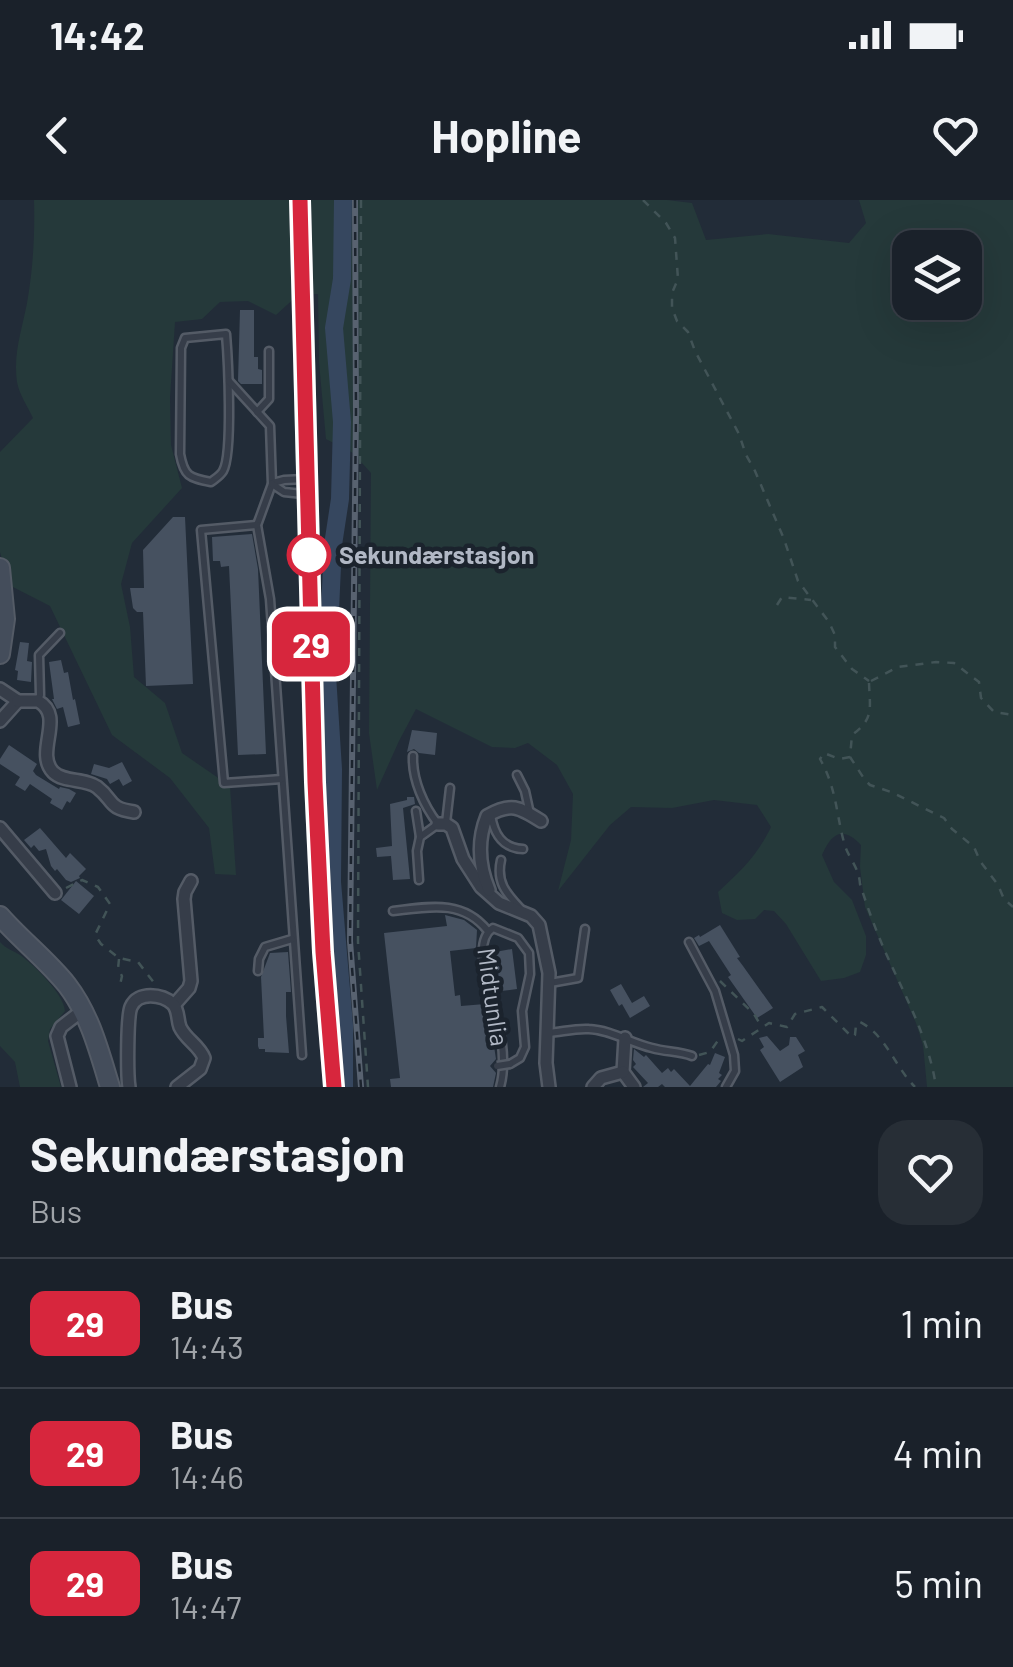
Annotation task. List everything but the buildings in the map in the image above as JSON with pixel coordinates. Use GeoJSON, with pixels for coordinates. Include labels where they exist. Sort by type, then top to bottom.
{"type":"FeatureCollection","features":[{"type":"Feature","properties":{"kind":"main road"},"geometry":{"type":"LineString","coordinates":[[300,200],[320,903],[334,1087]]}},
{"type":"Feature","properties":{"kind":"main road"},"geometry":{"type":"LineString","coordinates":[[0,568],[5,635],[0,654]]}},
{"type":"Feature","properties":{"kind":"main road"},"geometry":{"type":"LineString","coordinates":[[0,916],[66,983],[92,1029],[110,1087]]}},
{"type":"Feature","properties":{"kind":"street"},"geometry":{"type":"LineString","coordinates":[[0,689],[18,701],[38,700],[48,710],[51,722],[47,760],[54,774],[94,785],[116,809],[134,812]]}},
{"type":"Feature","properties":{"kind":"street"},"geometry":{"type":"LineString","coordinates":[[0,721],[18,701]]}},
{"type":"Feature","properties":{"kind":"street"},"geometry":{"type":"LineString","coordinates":[[493,898],[480,856],[485,819],[512,807],[535,818]]}},
{"type":"Feature","properties":{"kind":"street"},"geometry":{"type":"LineString","coordinates":[[442,824],[452,828],[468,868],[493,898],[524,912]]}},
{"type":"Feature","properties":{"kind":"street"},"geometry":{"type":"LineString","coordinates":[[0,828],[55,893]]}},
{"type":"Feature","properties":{"kind":"street"},"geometry":{"type":"LineString","coordinates":[[176,1003],[191,981],[184,900],[191,881]]}},
{"type":"Feature","properties":{"kind":"street","name":"Midtunlia"},"geometry":{"type":"LineString","coordinates":[[524,912],[536,920],[542,931],[550,983],[546,1063],[549,1087]]}},
{"type":"Feature","properties":{"kind":"street"},"geometry":{"type":"LineString","coordinates":[[128,1087],[132,1006],[147,995],[176,1003]]}},
{"type":"Feature","properties":{"kind":"street"},"geometry":{"type":"LineString","coordinates":[[176,1003],[183,1032],[204,1058],[200,1070],[177,1087]]}},
{"type":"Feature","properties":{"kind":"street"},"geometry":{"type":"LineString","coordinates":[[70,1087],[57,1036],[83,1010]]}},
{"type":"Feature","properties":{"kind":"street"},"geometry":{"type":"LineString","coordinates":[[625,1038],[623,1072],[634,1087]]}},
{"type":"Feature","properties":{"kind":"street"},"geometry":{"type":"LineString","coordinates":[[592,1087],[601,1078],[623,1072]]}},
{"type":"Feature","properties":{"kind":"lane"},"geometry":{"type":"LineString","coordinates":[[228,381],[226,461],[222,474],[211,482],[192,478],[183,470],[180,454],[181,348],[186,338],[226,334],[228,381],[270,426],[272,484],[257,525],[270,599],[302,1055]]}},
{"type":"Feature","properties":{"kind":"lane"},"geometry":{"type":"LineString","coordinates":[[256,412],[269,399],[270,351]]}},
{"type":"Feature","properties":{"kind":"lane"},"geometry":{"type":"LineString","coordinates":[[272,484],[284,480],[307,486]]}},
{"type":"Feature","properties":{"kind":"lane"},"geometry":{"type":"LineString","coordinates":[[272,484],[284,492],[307,486]]}},
{"type":"Feature","properties":{"kind":"lane"},"geometry":{"type":"LineString","coordinates":[[257,525],[201,530],[224,783],[282,779]]}},
{"type":"Feature","properties":{"kind":"lane"},"geometry":{"type":"LineString","coordinates":[[38,700],[40,655],[60,633]]}},
{"type":"Feature","properties":{"kind":"lane"},"geometry":{"type":"LineString","coordinates":[[414,756],[413,771],[428,812],[442,824]]}},
{"type":"Feature","properties":{"kind":"lane"},"geometry":{"type":"LineString","coordinates":[[517,775],[535,818]]}},
{"type":"Feature","properties":{"kind":"lane"},"geometry":{"type":"LineString","coordinates":[[420,837],[442,824],[450,788]]}},
{"type":"Feature","properties":{"kind":"lane"},"geometry":{"type":"LineString","coordinates":[[416,811],[420,880]]}},
{"type":"Feature","properties":{"kind":"lane"},"geometry":{"type":"LineString","coordinates":[[491,814],[498,838],[523,849]]}},
{"type":"Feature","properties":{"kind":"lane","name":"Midtunlia"},"geometry":{"type":"LineString","coordinates":[[502,860],[501,886],[524,912]]}},
{"type":"Feature","properties":{"kind":"lane"},"geometry":{"type":"LineString","coordinates":[[392,911],[451,906],[470,914],[487,930]]}},
{"type":"Feature","properties":{"kind":"lane","name":"Midtunlia"},"geometry":{"type":"LineString","coordinates":[[497,1066],[510,1064],[520,1058],[525,1048],[522,1012],[530,974],[524,942],[492,928],[484,935],[483,955],[500,1031],[504,1074],[500,1087]]}},
{"type":"Feature","properties":{"kind":"lane"},"geometry":{"type":"LineString","coordinates":[[550,983],[578,978],[585,929]]}},
{"type":"Feature","properties":{"kind":"lane"},"geometry":{"type":"LineString","coordinates":[[258,970],[258,958],[266,947],[293,938]]}},
{"type":"Feature","properties":{"kind":"lane"},"geometry":{"type":"LineString","coordinates":[[689,942],[715,991],[736,1065],[726,1087]]}},
{"type":"Feature","properties":{"kind":"lane","name":"Midtunlia"},"geometry":{"type":"LineString","coordinates":[[547,1033],[592,1029],[692,1056]]}},
{"type":"Feature","properties":{"kind":"path"},"geometry":{"type":"LineString","coordinates":[[360,200],[358,922],[368,1087]]}},
{"type":"Feature","properties":{"kind":"path"},"geometry":{"type":"LineString","coordinates":[[643,200],[666,223],[678,247],[678,279],[672,293],[672,308],[730,412],[798,581],[829,622],[835,635],[834,647],[852,669],[870,682]]}},
{"type":"Feature","properties":{"kind":"path"},"geometry":{"type":"LineString","coordinates":[[778,605],[782,597],[812,600]]}},
{"type":"Feature","properties":{"kind":"path"},"geometry":{"type":"LineString","coordinates":[[870,682],[906,665],[954,663],[979,682],[981,698],[994,712],[1013,715]]}},
{"type":"Feature","properties":{"kind":"path"},"geometry":{"type":"LineString","coordinates":[[870,682],[868,720],[864,728],[852,735],[852,764],[870,784],[944,818],[974,847],[1013,908]]}},
{"type":"Feature","properties":{"kind":"path"},"geometry":{"type":"LineString","coordinates":[[850,757],[824,753],[820,759],[836,794],[848,853],[859,872],[883,948],[912,1010],[933,1066],[936,1087]]}},
{"type":"Feature","properties":{"kind":"path"},"geometry":{"type":"LineString","coordinates":[[55,893],[82,880],[98,887],[110,904],[95,935],[119,958],[138,962],[161,992],[171,994],[176,1003]]}},
{"type":"Feature","properties":{"kind":"path"},"geometry":{"type":"LineString","coordinates":[[119,958],[120,985]]}},
{"type":"Feature","properties":{"kind":"path"},"geometry":{"type":"LineString","coordinates":[[710,981],[718,979],[754,1014],[762,1028],[769,1023],[787,1027],[795,1014],[820,1006],[849,1035],[854,1036],[856,1026],[862,1022],[880,1039],[915,1087]]}},
{"type":"Feature","properties":{"kind":"green space"},"geometry":{"type":"Polygon","coordinates":[[[34,200],[667,200],[692,203],[706,240],[768,234],[849,243],[866,223],[859,200],[1013,200],[1013,1087],[927,1087],[923,1045],[865,907],[861,845],[849,835],[834,837],[822,855],[834,882],[852,900],[866,936],[866,955],[860,972],[821,981],[774,911],[764,910],[755,919],[737,920],[722,913],[718,892],[748,862],[771,827],[757,805],[714,800],[672,808],[631,807],[610,825],[558,891],[571,840],[573,794],[557,765],[528,743],[515,748],[492,747],[416,709],[377,790],[369,733],[371,473],[353,453],[326,439],[318,294],[299,294],[276,315],[248,301],[220,302],[202,319],[175,322],[171,445],[182,488],[132,543],[121,584],[134,677],[165,703],[182,753],[230,786],[236,875],[215,874],[209,828],[170,778],[112,735],[50,606],[9,585],[0,552],[0,452],[33,418],[20,391],[16,371],[33,252],[34,200]]]}},
{"type":"Feature","properties":{"kind":"green space"},"geometry":{"type":"Polygon","coordinates":[[[0,942],[40,973],[63,1004],[65,1011],[50,1029],[48,1041],[61,1087],[20,1087],[15,1062],[0,1046],[0,942]]]}},
{"type":"Feature","properties":{"kind":"waterway"},"geometry":{"type":"LineString","coordinates":[[343,200],[342,279],[334,328],[342,422],[340,499],[333,545],[327,675],[333,769],[332,882],[344,1025],[344,1087]]}},
{"type":"Feature","properties":{"kind":"railway"},"geometry":{"type":"LineString","coordinates":[[355,200],[350,941],[361,1087]]}},
{"type":"Feature","properties":{"kind":"bus line","name":"29"},"geometry":{"type":"LineString","coordinates":[[300,200],[315,782],[334,1087]]}},
{"type":"Feature","properties":{"kind":"place","name":"Sekundærstasjon"},"geometry":{"type":"Point","coordinates":[309,555]}}]}
